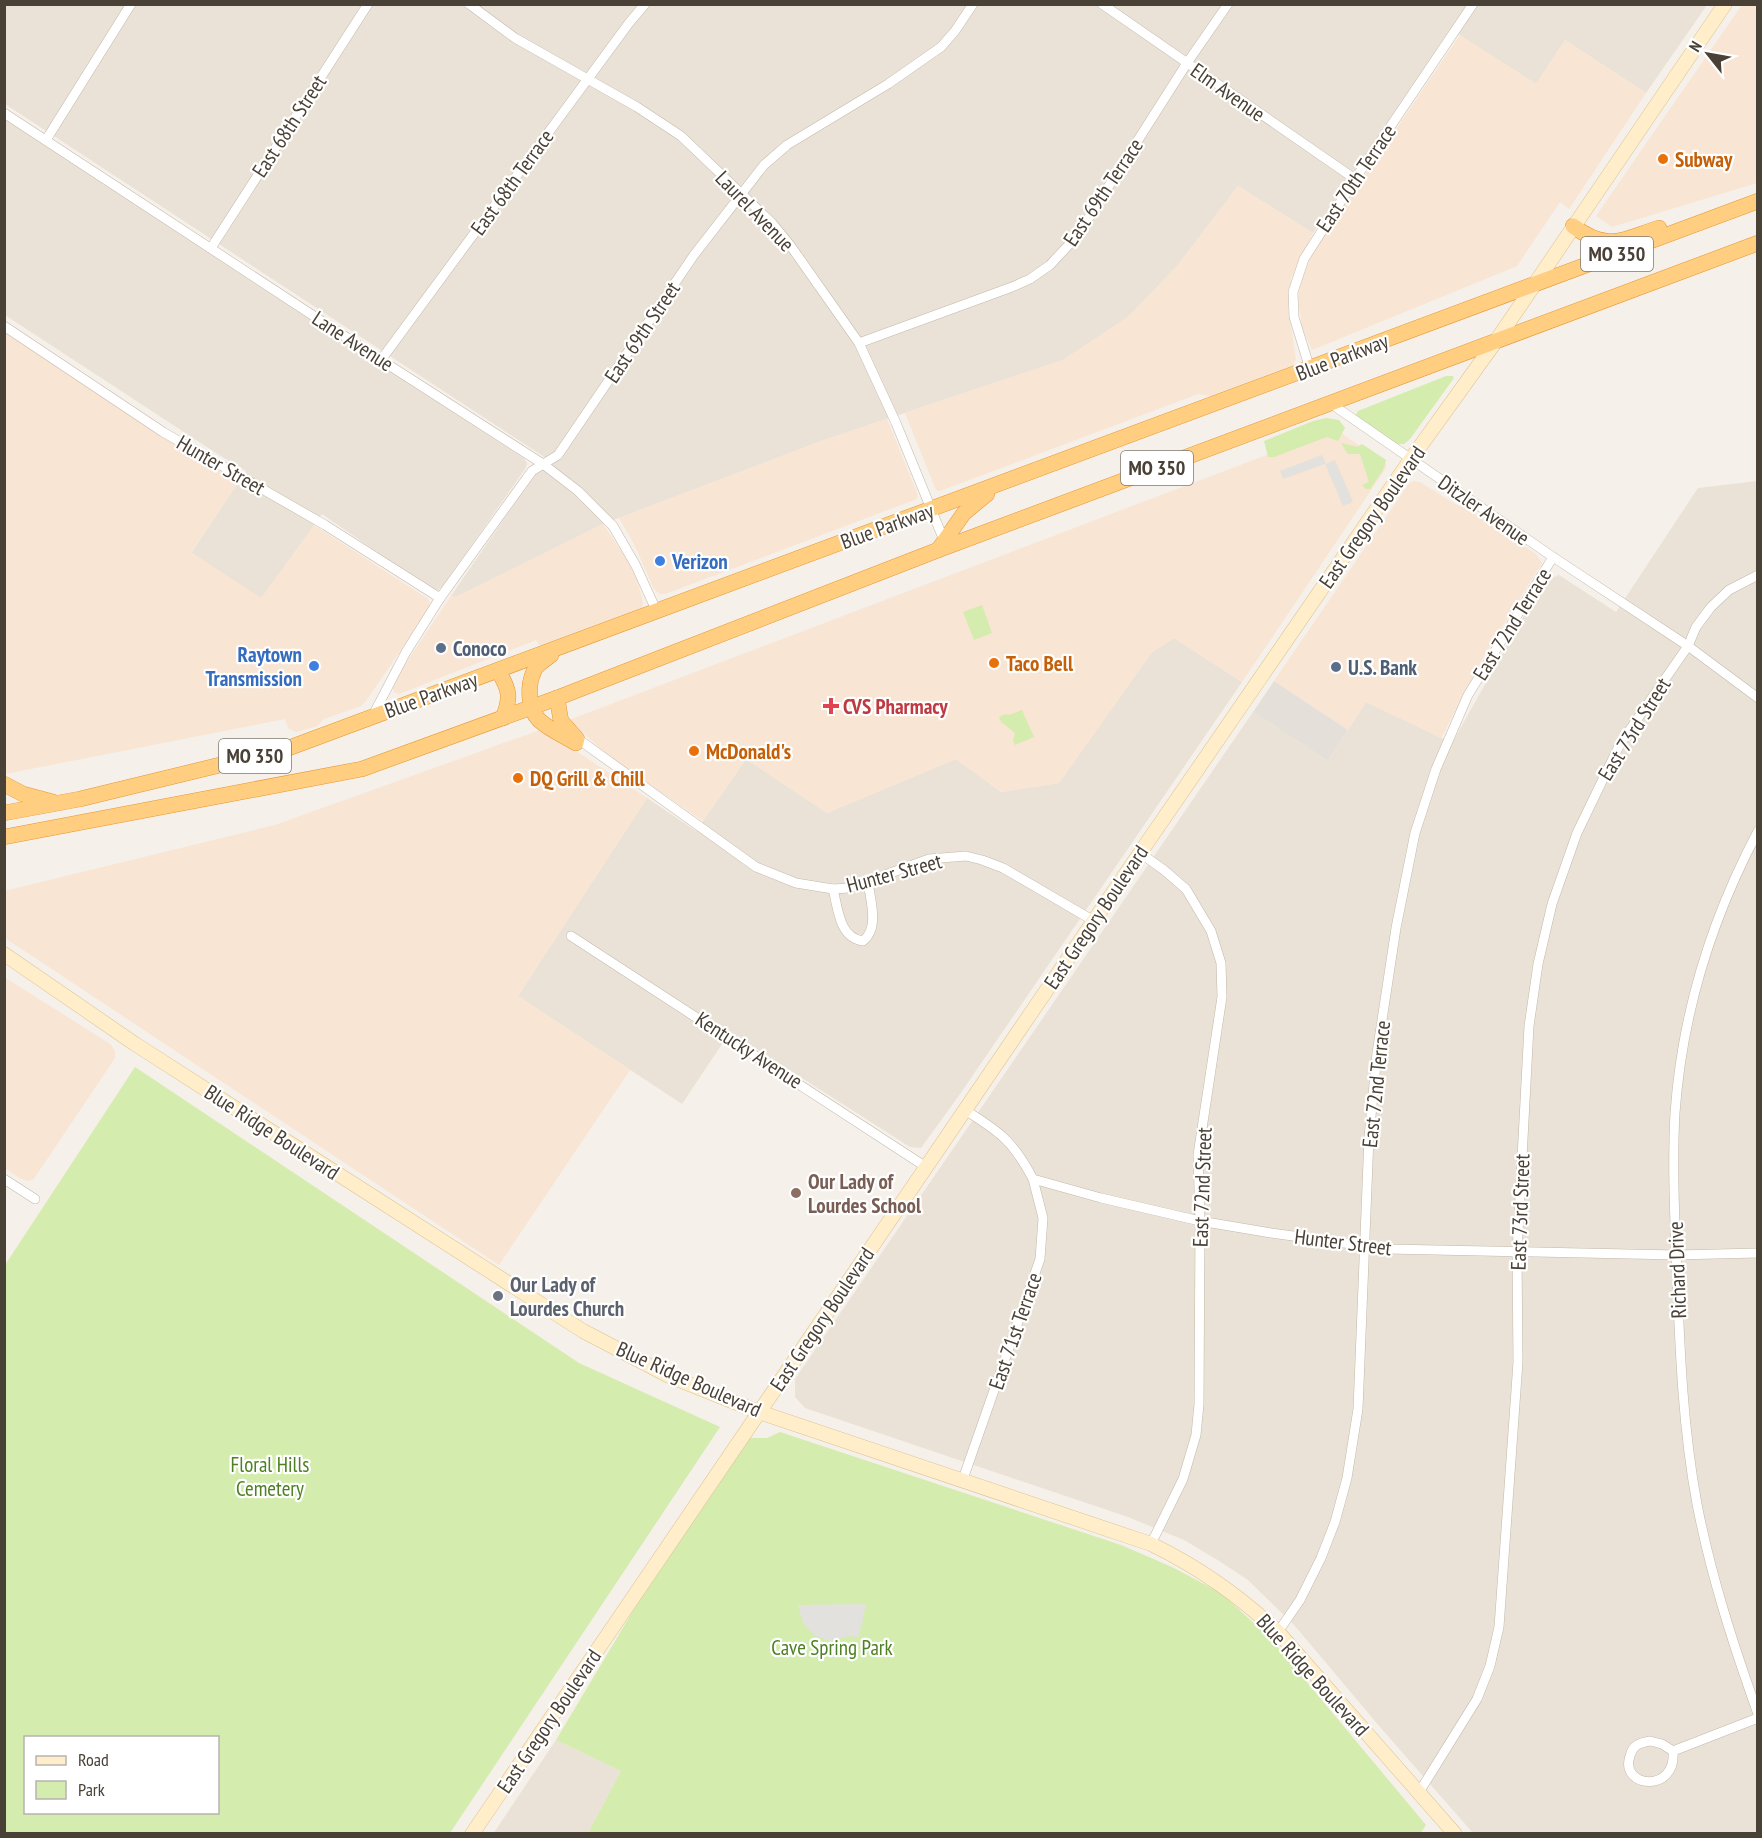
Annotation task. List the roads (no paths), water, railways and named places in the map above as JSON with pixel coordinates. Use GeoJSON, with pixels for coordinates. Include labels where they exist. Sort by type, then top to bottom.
{"type":"FeatureCollection","features":[{"type":"Feature","properties":{"kind":"highway","name":"Blue Parkway"},"geometry":{"type":"LineString","coordinates":[[4,813],[286,749],[1758,201]]}},
{"type":"Feature","properties":{"kind":"highway"},"geometry":{"type":"LineString","coordinates":[[1573,226],[1593,239],[1609,243],[1688,219],[1715,217]]}},
{"type":"Feature","properties":{"kind":"highway","name":"Blue Parkway"},"geometry":{"type":"LineString","coordinates":[[4,837],[362,769],[557,698],[943,546],[1758,243]]}},
{"type":"Feature","properties":{"kind":"highway"},"geometry":{"type":"LineString","coordinates":[[943,546],[964,513],[1001,484]]}},
{"type":"Feature","properties":{"kind":"highway"},"geometry":{"type":"LineString","coordinates":[[560,647],[534,669],[530,683],[531,707],[537,719],[548,728],[577,741]]}},
{"type":"Feature","properties":{"kind":"highway"},"geometry":{"type":"LineString","coordinates":[[498,671],[508,689],[508,704],[503,718]]}},
{"type":"Feature","properties":{"kind":"highway"},"geometry":{"type":"LineString","coordinates":[[557,698],[561,721],[577,741]]}},
{"type":"Feature","properties":{"kind":"highway"},"geometry":{"type":"LineString","coordinates":[[4,784],[24,794],[56,803]]}},
{"type":"Feature","properties":{"kind":"main road","name":"East Gregory Boulevard"},"geometry":{"type":"LineString","coordinates":[[472,1833],[1140,853],[1411,459],[1496,341],[1725,4]]}},
{"type":"Feature","properties":{"kind":"main road","name":"Blue Ridge Boulevard"},"geometry":{"type":"LineString","coordinates":[[4,954],[154,1056],[583,1331],[669,1376],[759,1412],[1151,1544],[1183,1559],[1219,1581],[1278,1632],[1418,1794],[1455,1833]]}},
{"type":"Feature","properties":{"kind":"street"},"geometry":{"type":"LineString","coordinates":[[46,140],[131,4]]}},
{"type":"Feature","properties":{"kind":"street","name":"East 68th Street"},"geometry":{"type":"LineString","coordinates":[[211,248],[368,4]]}},
{"type":"Feature","properties":{"kind":"street","name":"Laurel Avenue"},"geometry":{"type":"LineString","coordinates":[[469,4],[515,38],[637,107],[681,136],[771,223],[790,245],[859,343],[896,423],[943,546]]}},
{"type":"Feature","properties":{"kind":"street","name":"East 68th Terrace"},"geometry":{"type":"LineString","coordinates":[[381,360],[587,79],[645,4]]}},
{"type":"Feature","properties":{"kind":"street","name":"East 69th Street"},"geometry":{"type":"LineString","coordinates":[[372,717],[406,652],[440,598],[532,471],[558,455],[694,255],[764,165],[787,145],[888,84],[941,47],[973,4]]}},
{"type":"Feature","properties":{"kind":"street","name":"Elm Avenue"},"geometry":{"type":"LineString","coordinates":[[1102,4],[1355,179]]}},
{"type":"Feature","properties":{"kind":"street","name":"East 69th Terrace"},"geometry":{"type":"LineString","coordinates":[[859,343],[1012,287],[1030,279],[1050,265],[1077,236],[1187,63],[1228,4]]}},
{"type":"Feature","properties":{"kind":"street","name":"East 70th Terrace"},"geometry":{"type":"LineString","coordinates":[[1310,369],[1294,317],[1293,292],[1304,259],[1473,4]]}},
{"type":"Feature","properties":{"kind":"street","name":"Lane Avenue"},"geometry":{"type":"LineString","coordinates":[[4,113],[543,464],[578,491],[613,526],[636,566],[657,612]]}},
{"type":"Feature","properties":{"kind":"street","name":"Hunter Street"},"geometry":{"type":"LineString","coordinates":[[4,327],[163,432],[325,525],[440,598]]}},
{"type":"Feature","properties":{"kind":"street","name":"Ditzler Avenue"},"geometry":{"type":"LineString","coordinates":[[1330,403],[1553,557],[1688,646],[1758,698]]}},
{"type":"Feature","properties":{"kind":"street","name":"East 72nd Terrace"},"geometry":{"type":"LineString","coordinates":[[1278,1632],[1300,1600],[1321,1558],[1335,1522],[1347,1478],[1358,1409],[1363,1246],[1369,1137],[1377,1053],[1396,927],[1415,833],[1436,769],[1468,695],[1553,557]]}},
{"type":"Feature","properties":{"kind":"street"},"geometry":{"type":"LineString","coordinates":[[1688,646],[1696,627],[1711,606],[1729,590],[1758,575]]}},
{"type":"Feature","properties":{"kind":"street","name":"East 73rd Street"},"geometry":{"type":"LineString","coordinates":[[1418,1794],[1476,1699],[1490,1666],[1499,1627],[1518,1362],[1517,1252],[1529,1026],[1538,964],[1552,904],[1577,833],[1608,765],[1688,646]]}},
{"type":"Feature","properties":{"kind":"street","name":"Hunter Street"},"geometry":{"type":"LineString","coordinates":[[577,741],[756,867],[796,883],[833,889],[849,888],[929,859],[966,856],[1003,868],[1094,921]]}},
{"type":"Feature","properties":{"kind":"street","name":"Richard Drive"},"geometry":{"type":"LineString","coordinates":[[1758,831],[1735,873],[1713,931],[1695,990],[1682,1051],[1675,1113],[1673,1174],[1682,1386],[1697,1503],[1724,1618],[1758,1714]]}},
{"type":"Feature","properties":{"kind":"street","name":"East 72nd Street"},"geometry":{"type":"LineString","coordinates":[[1140,853],[1186,889],[1211,931],[1221,963],[1222,997],[1198,1155],[1199,1404],[1196,1435],[1183,1479],[1151,1544]]}},
{"type":"Feature","properties":{"kind":"street"},"geometry":{"type":"LineString","coordinates":[[833,889],[848,935],[855,940],[863,941],[873,928],[868,881]]}},
{"type":"Feature","properties":{"kind":"street","name":"Kentucky Avenue"},"geometry":{"type":"LineString","coordinates":[[571,936],[926,1167]]}},
{"type":"Feature","properties":{"kind":"street"},"geometry":{"type":"LineString","coordinates":[[965,1110],[1007,1139],[1023,1160],[1033,1179]]}},
{"type":"Feature","properties":{"kind":"street"},"geometry":{"type":"LineString","coordinates":[[4,1179],[35,1199]]}},
{"type":"Feature","properties":{"kind":"street","name":"Hunter Street"},"geometry":{"type":"LineString","coordinates":[[1033,1179],[1101,1198],[1200,1221],[1388,1249],[1676,1255],[1758,1253]]}},
{"type":"Feature","properties":{"kind":"street","name":"East 71st Terrace"},"geometry":{"type":"LineString","coordinates":[[963,1479],[1040,1259],[1043,1218],[1033,1179]]}},
{"type":"Feature","properties":{"kind":"street"},"geometry":{"type":"LineString","coordinates":[[1673,1751],[1758,1718]]}},
{"type":"Feature","properties":{"kind":"street"},"geometry":{"type":"LineString","coordinates":[[1650,1741],[1662,1744],[1673,1751],[1670,1770],[1660,1780],[1648,1783],[1636,1778],[1629,1770],[1628,1760],[1632,1748],[1639,1743],[1650,1741]]}},
{"type":"Feature","properties":{"kind":"place","name":"Subway"},"geometry":{"type":"Point","coordinates":[1663,159]}},
{"type":"Feature","properties":{"kind":"place","name":"Verizon"},"geometry":{"type":"Point","coordinates":[660,561]}},
{"type":"Feature","properties":{"kind":"place","name":"Conoco"},"geometry":{"type":"Point","coordinates":[441,648]}},
{"type":"Feature","properties":{"kind":"place","name":"Taco Bell"},"geometry":{"type":"Point","coordinates":[994,663]}},
{"type":"Feature","properties":{"kind":"place","name":"Raytown Transmission"},"geometry":{"type":"Point","coordinates":[314,666]}},
{"type":"Feature","properties":{"kind":"place","name":"U.S. Bank"},"geometry":{"type":"Point","coordinates":[1336,667]}},
{"type":"Feature","properties":{"kind":"place","name":"CVS Pharmacy"},"geometry":{"type":"Point","coordinates":[831,706]}},
{"type":"Feature","properties":{"kind":"place","name":"McDonald's"},"geometry":{"type":"Point","coordinates":[694,751]}},
{"type":"Feature","properties":{"kind":"place","name":"DQ Grill & Chill"},"geometry":{"type":"Point","coordinates":[518,778]}},
{"type":"Feature","properties":{"kind":"place","name":"Our Lady of Lourdes School"},"geometry":{"type":"Point","coordinates":[796,1193]}},
{"type":"Feature","properties":{"kind":"place","name":"Our Lady of Lourdes Church"},"geometry":{"type":"Point","coordinates":[498,1296]}},
{"type":"Feature","properties":{"kind":"park label","name":"Floral Hills Cemetery"},"geometry":{"type":"Point","coordinates":[270,1476]}},
{"type":"Feature","properties":{"kind":"park label","name":"Cave Spring Park"},"geometry":{"type":"Point","coordinates":[832,1647]}}]}
